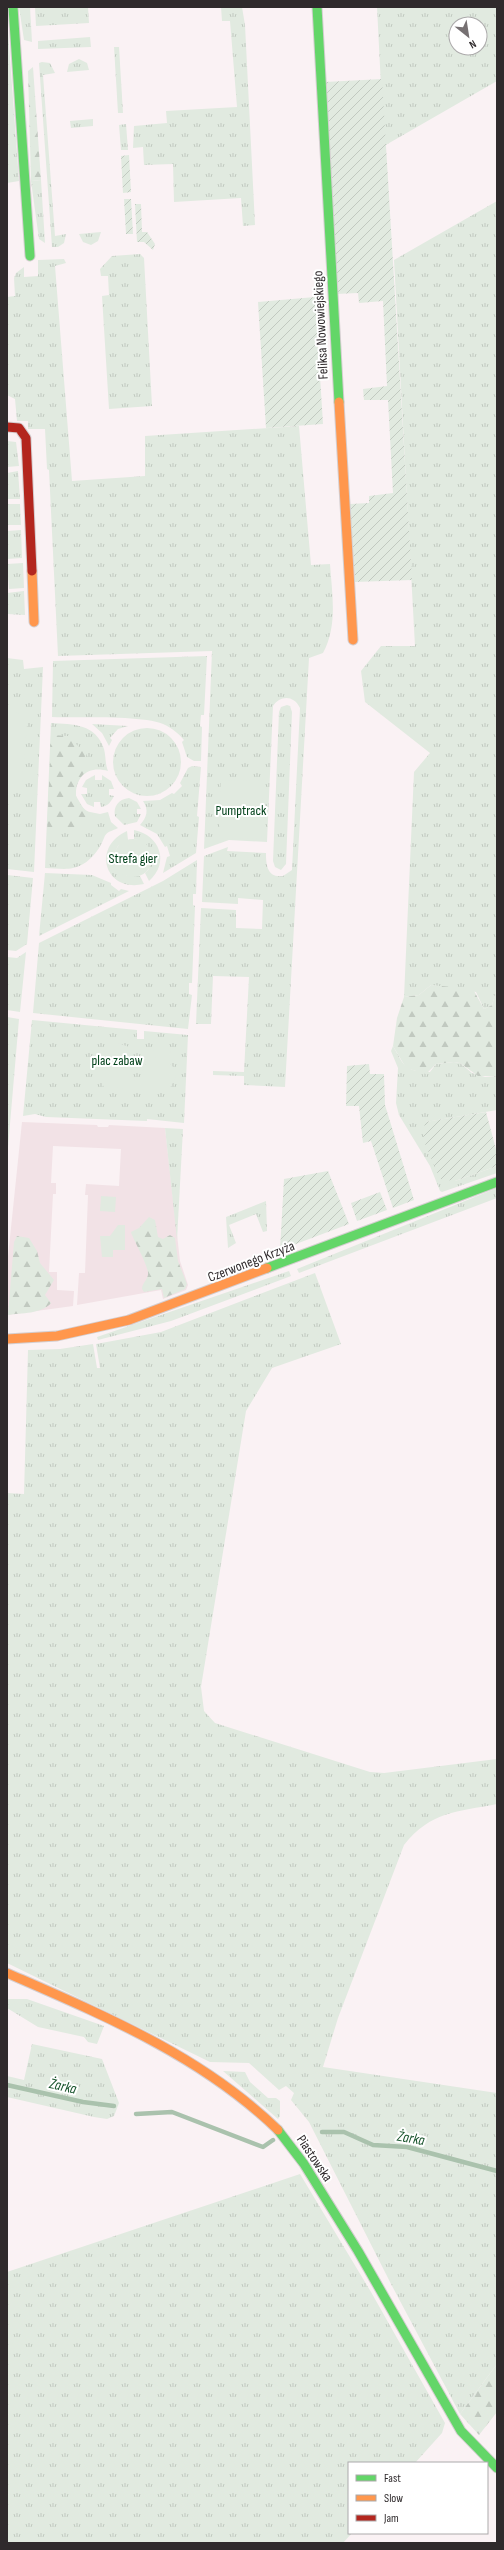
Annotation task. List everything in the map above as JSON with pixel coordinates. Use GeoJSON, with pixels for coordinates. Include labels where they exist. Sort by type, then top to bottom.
{"type":"FeatureCollection","features":[{"type":"Feature","properties":{"kind":"street"},"geometry":{"type":"LineString","coordinates":[[13,7],[30,256]]}},
{"type":"Feature","properties":{"kind":"street","name":"Feliksa Nowowiejskiego"},"geometry":{"type":"LineString","coordinates":[[317,7],[353,640]]}},
{"type":"Feature","properties":{"kind":"street"},"geometry":{"type":"LineString","coordinates":[[7,427],[19,428],[26,438],[34,622]]}},
{"type":"Feature","properties":{"kind":"street","name":"Czerwonego Krzyża"},"geometry":{"type":"LineString","coordinates":[[7,1339],[57,1336],[129,1320],[497,1182]]}},
{"type":"Feature","properties":{"kind":"street","name":"Piastowska"},"geometry":{"type":"LineString","coordinates":[[7,1973],[111,2019],[152,2040],[224,2083],[244,2098],[278,2130],[304,2164],[358,2251],[461,2431],[497,2468]]}},
{"type":"Feature","properties":{"kind":"shaded area"},"geometry":{"type":"Polygon","coordinates":[[[22,1122],[97,1125],[98,1127],[108,1127],[109,1125],[165,1128],[180,1261],[188,1285],[186,1290],[163,1299],[161,1290],[77,1305],[79,1273],[85,1273],[88,1195],[85,1195],[86,1184],[119,1186],[121,1149],[53,1146],[51,1183],[56,1183],[56,1194],[53,1194],[49,1272],[57,1272],[57,1290],[74,1291],[73,1306],[7,1315],[7,1266],[22,1122]]]}},
{"type":"Feature","properties":{"kind":"green space"},"geometry":{"type":"Polygon","coordinates":[[[19,7],[30,7],[32,42],[24,40],[19,7]]]}},
{"type":"Feature","properties":{"kind":"green space"},"geometry":{"type":"Polygon","coordinates":[[[35,7],[88,7],[89,23],[36,26],[35,7]]]}},
{"type":"Feature","properties":{"kind":"green space"},"geometry":{"type":"Polygon","coordinates":[[[221,7],[242,7],[245,25],[255,225],[243,226],[241,198],[174,202],[173,164],[144,165],[143,147],[133,148],[134,126],[167,123],[166,111],[237,107],[230,21],[222,21],[221,7]]]}},
{"type":"Feature","properties":{"kind":"green space"},"geometry":{"type":"Polygon","coordinates":[[[377,7],[497,7],[497,81],[384,146],[377,7]]]}},
{"type":"Feature","properties":{"kind":"green space"},"geometry":{"type":"Polygon","coordinates":[[[7,17],[19,181],[7,183],[7,17]]]}},
{"type":"Feature","properties":{"kind":"green space"},"geometry":{"type":"Polygon","coordinates":[[[90,37],[91,47],[38,49],[38,41],[90,37]]]}},
{"type":"Feature","properties":{"kind":"green space"},"geometry":{"type":"Polygon","coordinates":[[[114,47],[119,47],[123,113],[118,113],[114,47]]]}},
{"type":"Feature","properties":{"kind":"green space"},"geometry":{"type":"Polygon","coordinates":[[[79,59],[87,63],[89,70],[67,72],[69,64],[79,59]]]}},
{"type":"Feature","properties":{"kind":"green space"},"geometry":{"type":"Polygon","coordinates":[[[39,63],[50,63],[55,73],[43,75],[55,236],[66,234],[64,243],[58,247],[52,247],[39,63]]]}},
{"type":"Feature","properties":{"kind":"green space"},"geometry":{"type":"Polygon","coordinates":[[[33,67],[41,180],[31,181],[28,71],[33,67]]]}},
{"type":"Feature","properties":{"kind":"green space"},"geometry":{"type":"Polygon","coordinates":[[[382,79],[412,580],[355,582],[350,504],[369,503],[369,496],[393,493],[388,400],[364,400],[363,389],[387,386],[383,301],[359,303],[358,293],[336,294],[325,82],[382,79]]]}},
{"type":"Feature","properties":{"kind":"green space"},"geometry":{"type":"Polygon","coordinates":[[[93,119],[93,126],[71,128],[70,121],[93,119]]]}},
{"type":"Feature","properties":{"kind":"green space"},"geometry":{"type":"Polygon","coordinates":[[[126,124],[128,150],[121,150],[119,125],[126,124]]]}},
{"type":"Feature","properties":{"kind":"green space"},"geometry":{"type":"Polygon","coordinates":[[[129,155],[131,192],[123,193],[121,156],[129,155]]]}},
{"type":"Feature","properties":{"kind":"green space"},"geometry":{"type":"Polygon","coordinates":[[[41,180],[45,243],[39,239],[31,181],[41,180]]]}},
{"type":"Feature","properties":{"kind":"green space"},"geometry":{"type":"Polygon","coordinates":[[[124,199],[131,199],[133,234],[126,234],[124,199]]]}},
{"type":"Feature","properties":{"kind":"green space"},"geometry":{"type":"Polygon","coordinates":[[[497,201],[497,988],[492,1005],[484,1009],[476,992],[431,985],[419,995],[404,997],[414,772],[430,753],[365,702],[361,671],[381,646],[415,646],[394,260],[497,201]]]}},
{"type":"Feature","properties":{"kind":"green space"},"geometry":{"type":"Polygon","coordinates":[[[135,204],[141,204],[142,232],[147,232],[155,244],[153,250],[144,242],[137,242],[135,204]]]}},
{"type":"Feature","properties":{"kind":"green space"},"geometry":{"type":"Polygon","coordinates":[[[101,232],[98,241],[91,245],[83,242],[79,234],[101,232]]]}},
{"type":"Feature","properties":{"kind":"green space"},"geometry":{"type":"Polygon","coordinates":[[[140,254],[144,258],[152,406],[109,409],[102,296],[109,295],[108,276],[101,276],[100,269],[112,256],[140,254]]]}},
{"type":"Feature","properties":{"kind":"green space"},"geometry":{"type":"Polygon","coordinates":[[[64,259],[66,263],[55,266],[72,481],[145,476],[145,436],[299,426],[311,565],[330,564],[333,609],[331,632],[323,653],[309,658],[285,1087],[244,1085],[244,1076],[213,1075],[213,1071],[244,1072],[249,977],[213,976],[211,1024],[196,1024],[201,908],[236,910],[236,928],[262,929],[263,900],[238,898],[238,904],[202,902],[204,856],[228,847],[227,851],[266,853],[268,870],[274,875],[283,876],[292,870],[300,708],[294,701],[287,698],[279,700],[273,706],[267,842],[229,840],[204,849],[212,651],[58,656],[49,470],[47,469],[45,429],[28,429],[28,421],[17,421],[15,399],[7,395],[7,297],[15,296],[14,278],[16,273],[24,267],[24,277],[38,276],[38,260],[64,259]]]}},
{"type":"Feature","properties":{"kind":"green space"},"geometry":{"type":"Polygon","coordinates":[[[315,297],[323,424],[266,428],[258,302],[315,297]]]}},
{"type":"Feature","properties":{"kind":"green space"},"geometry":{"type":"Polygon","coordinates":[[[7,441],[16,442],[19,466],[7,467],[7,441]]]}},
{"type":"Feature","properties":{"kind":"green space"},"geometry":{"type":"Polygon","coordinates":[[[18,471],[20,499],[7,499],[7,473],[18,471]]]}},
{"type":"Feature","properties":{"kind":"green space"},"geometry":{"type":"Polygon","coordinates":[[[7,504],[20,504],[21,525],[7,525],[7,504]]]}},
{"type":"Feature","properties":{"kind":"green space"},"geometry":{"type":"Polygon","coordinates":[[[21,530],[22,558],[7,559],[7,531],[21,530]]]}},
{"type":"Feature","properties":{"kind":"green space"},"geometry":{"type":"Polygon","coordinates":[[[23,563],[24,588],[9,589],[7,564],[23,563]]]}},
{"type":"Feature","properties":{"kind":"green space"},"geometry":{"type":"Polygon","coordinates":[[[24,591],[25,615],[7,614],[7,593],[24,591]]]}},
{"type":"Feature","properties":{"kind":"green space"},"geometry":{"type":"Polygon","coordinates":[[[207,656],[204,715],[201,715],[200,726],[202,727],[201,761],[194,761],[187,757],[182,742],[184,740],[175,731],[163,724],[153,721],[125,718],[52,717],[53,661],[207,656]]]}},
{"type":"Feature","properties":{"kind":"green space"},"geometry":{"type":"Polygon","coordinates":[[[7,658],[23,660],[24,669],[43,667],[34,872],[7,869],[7,658]]]}},
{"type":"Feature","properties":{"kind":"green space"},"geometry":{"type":"Polygon","coordinates":[[[287,705],[290,706],[292,712],[286,864],[281,870],[275,867],[273,861],[279,712],[281,707],[287,705]]]}},
{"type":"Feature","properties":{"kind":"green space"},"geometry":{"type":"Polygon","coordinates":[[[7,712],[28,714],[21,793],[7,792],[7,712]]]}},
{"type":"Feature","properties":{"kind":"green space"},"geometry":{"type":"Polygon","coordinates":[[[51,723],[83,727],[90,730],[100,741],[104,749],[108,771],[94,770],[84,774],[78,783],[76,796],[85,811],[100,814],[108,812],[111,822],[118,828],[106,834],[97,852],[89,860],[84,864],[70,869],[45,868],[51,723]]]}},
{"type":"Feature","properties":{"kind":"green space"},"geometry":{"type":"Polygon","coordinates":[[[92,724],[128,726],[118,729],[110,738],[112,740],[109,746],[102,733],[92,724]]]}},
{"type":"Feature","properties":{"kind":"green space"},"geometry":{"type":"Polygon","coordinates":[[[140,728],[154,728],[166,734],[175,743],[181,755],[179,775],[171,786],[160,794],[154,796],[140,796],[134,794],[123,786],[115,775],[113,769],[113,755],[115,749],[123,738],[134,730],[140,728]]]}},
{"type":"Feature","properties":{"kind":"green space"},"geometry":{"type":"Polygon","coordinates":[[[51,735],[68,736],[87,755],[79,761],[86,772],[77,783],[76,789],[78,801],[93,814],[91,821],[85,829],[70,831],[59,828],[55,834],[47,834],[51,735]]]}},
{"type":"Feature","properties":{"kind":"green space"},"geometry":{"type":"Polygon","coordinates":[[[192,766],[201,767],[196,853],[163,873],[167,857],[170,856],[167,846],[165,847],[157,834],[140,825],[147,810],[143,801],[160,800],[172,793],[174,794],[182,786],[180,783],[188,768],[192,766]]]}},
{"type":"Feature","properties":{"kind":"green space"},"geometry":{"type":"Polygon","coordinates":[[[95,775],[95,780],[102,780],[102,775],[111,781],[114,789],[109,789],[109,795],[114,796],[106,806],[101,807],[100,802],[94,802],[94,807],[87,804],[81,794],[87,794],[87,788],[82,787],[86,780],[95,775]]]}},
{"type":"Feature","properties":{"kind":"green space","name":"Pumptrack"},"geometry":{"type":"Polygon","coordinates":[[[221,780],[263,781],[261,839],[219,838],[221,780]]]}},
{"type":"Feature","properties":{"kind":"green space"},"geometry":{"type":"Polygon","coordinates":[[[129,798],[137,802],[141,809],[137,809],[137,814],[141,814],[137,822],[124,825],[115,816],[115,809],[120,801],[129,798]]]}},
{"type":"Feature","properties":{"kind":"green space"},"geometry":{"type":"Polygon","coordinates":[[[134,830],[143,833],[150,838],[156,844],[159,851],[159,866],[149,881],[145,873],[149,869],[138,840],[134,839],[134,830]]]}},
{"type":"Feature","properties":{"kind":"green space"},"geometry":{"type":"Polygon","coordinates":[[[127,831],[128,840],[118,846],[115,852],[127,876],[140,876],[144,884],[131,885],[120,882],[112,875],[107,867],[106,857],[109,847],[116,838],[127,831]]]}},
{"type":"Feature","properties":{"kind":"green space","name":"Strefa gier"},"geometry":{"type":"Polygon","coordinates":[[[129,839],[137,839],[144,842],[149,847],[152,858],[149,869],[144,874],[137,877],[129,877],[122,874],[117,869],[114,862],[114,854],[117,847],[122,842],[129,839]]]}},
{"type":"Feature","properties":{"kind":"green space"},"geometry":{"type":"Polygon","coordinates":[[[197,860],[196,894],[193,894],[193,905],[195,906],[192,983],[189,983],[189,994],[192,995],[188,1029],[33,1013],[39,943],[163,881],[197,860]]]}},
{"type":"Feature","properties":{"kind":"green space"},"geometry":{"type":"Polygon","coordinates":[[[45,873],[92,875],[111,883],[111,885],[119,891],[121,889],[129,891],[39,936],[45,873]]]}},
{"type":"Feature","properties":{"kind":"green space"},"geometry":{"type":"Polygon","coordinates":[[[7,875],[33,878],[27,944],[16,951],[7,950],[7,875]]]}},
{"type":"Feature","properties":{"kind":"green space"},"geometry":{"type":"Polygon","coordinates":[[[26,952],[20,1012],[7,1010],[7,957],[17,958],[26,952]]]}},
{"type":"Feature","properties":{"kind":"green space"},"geometry":{"type":"Polygon","coordinates":[[[431,985],[473,989],[484,1009],[492,1005],[497,988],[497,1076],[478,1076],[460,1063],[454,1062],[436,1064],[426,1074],[406,1068],[393,1046],[397,1018],[404,997],[419,995],[431,985]]]}},
{"type":"Feature","properties":{"kind":"green space"},"geometry":{"type":"Polygon","coordinates":[[[7,1017],[19,1019],[7,1159],[7,1017]]]}},
{"type":"Feature","properties":{"kind":"green space"},"geometry":{"type":"Polygon","coordinates":[[[32,1020],[137,1030],[137,1039],[144,1039],[144,1031],[188,1035],[184,1123],[147,1119],[147,1121],[46,1117],[35,1114],[23,1116],[32,1020]]]}},
{"type":"Feature","properties":{"kind":"green space","name":"plac zabaw"},"geometry":{"type":"Polygon","coordinates":[[[118,1043],[129,1047],[133,1055],[134,1063],[131,1070],[135,1081],[127,1089],[117,1087],[110,1091],[105,1089],[101,1082],[102,1077],[107,1074],[102,1067],[101,1057],[106,1047],[118,1043]]]}},
{"type":"Feature","properties":{"kind":"green space","name":"plac zabaw"},"geometry":{"type":"Polygon","coordinates":[[[160,1044],[166,1045],[170,1049],[167,1060],[173,1067],[176,1077],[170,1088],[155,1093],[145,1088],[141,1074],[146,1063],[156,1059],[153,1049],[160,1044]]]}},
{"type":"Feature","properties":{"kind":"green space"},"geometry":{"type":"Polygon","coordinates":[[[393,1046],[403,1063],[410,1069],[430,1072],[436,1064],[454,1062],[460,1063],[472,1073],[485,1077],[497,1076],[497,1110],[426,1122],[455,1181],[497,1166],[497,1173],[442,1192],[440,1191],[430,1166],[399,1115],[396,1103],[398,1068],[391,1051],[393,1046]]]}},
{"type":"Feature","properties":{"kind":"green space"},"geometry":{"type":"Polygon","coordinates":[[[369,1064],[370,1074],[384,1074],[385,1105],[414,1200],[393,1208],[371,1141],[363,1143],[359,1106],[346,1106],[347,1066],[369,1064]]]}},
{"type":"Feature","properties":{"kind":"green space"},"geometry":{"type":"Polygon","coordinates":[[[486,1112],[497,1153],[497,1166],[455,1181],[440,1179],[423,1139],[425,1122],[486,1112]]]}},
{"type":"Feature","properties":{"kind":"green space"},"geometry":{"type":"Polygon","coordinates":[[[165,1128],[183,1129],[177,1240],[165,1128]]]}},
{"type":"Feature","properties":{"kind":"green space"},"geometry":{"type":"Polygon","coordinates":[[[328,1171],[349,1224],[280,1250],[284,1179],[328,1171]]]}},
{"type":"Feature","properties":{"kind":"green space"},"geometry":{"type":"Polygon","coordinates":[[[497,1188],[497,1198],[299,1273],[297,1269],[497,1188]]]}},
{"type":"Feature","properties":{"kind":"green space"},"geometry":{"type":"Polygon","coordinates":[[[380,1192],[387,1210],[357,1221],[351,1203],[380,1192]]]}},
{"type":"Feature","properties":{"kind":"green space"},"geometry":{"type":"Polygon","coordinates":[[[101,1196],[116,1197],[115,1212],[100,1211],[101,1196]]]}},
{"type":"Feature","properties":{"kind":"green space"},"geometry":{"type":"Polygon","coordinates":[[[266,1201],[267,1231],[263,1232],[256,1214],[229,1225],[236,1243],[228,1248],[226,1217],[266,1201]]]}},
{"type":"Feature","properties":{"kind":"green space"},"geometry":{"type":"Polygon","coordinates":[[[149,1217],[155,1220],[158,1237],[163,1239],[170,1235],[175,1238],[178,1261],[187,1284],[185,1289],[164,1298],[162,1289],[144,1292],[142,1289],[148,1272],[131,1232],[139,1228],[149,1217]]]}},
{"type":"Feature","properties":{"kind":"green space"},"geometry":{"type":"Polygon","coordinates":[[[118,1225],[125,1225],[125,1250],[113,1250],[113,1257],[102,1257],[100,1236],[110,1236],[118,1225]]]}},
{"type":"Feature","properties":{"kind":"green space"},"geometry":{"type":"Polygon","coordinates":[[[17,1236],[29,1238],[37,1251],[40,1263],[54,1280],[45,1295],[51,1303],[47,1307],[37,1311],[8,1315],[14,1242],[17,1236]]]}},
{"type":"Feature","properties":{"kind":"green space"},"geometry":{"type":"Polygon","coordinates":[[[289,1271],[291,1276],[171,1321],[98,1340],[97,1337],[289,1271]]]}},
{"type":"Feature","properties":{"kind":"green space"},"geometry":{"type":"Polygon","coordinates":[[[315,1273],[341,1344],[272,1368],[246,1411],[201,1687],[204,1711],[215,1723],[370,1772],[384,1773],[497,1759],[497,1804],[457,1812],[435,1819],[424,1825],[404,1845],[338,2018],[323,2067],[497,2093],[497,2364],[460,2414],[391,2284],[309,2122],[291,2100],[294,2093],[286,2086],[279,2090],[249,2063],[210,2062],[7,1963],[7,1493],[24,1494],[28,1350],[60,1349],[93,1344],[97,1368],[100,1368],[96,1344],[161,1332],[315,1273]]]}},
{"type":"Feature","properties":{"kind":"green space"},"geometry":{"type":"Polygon","coordinates":[[[7,1999],[27,1999],[104,2026],[97,2044],[88,2042],[84,2037],[38,2027],[7,2008],[7,1999]]]}},
{"type":"Feature","properties":{"kind":"green space"},"geometry":{"type":"Polygon","coordinates":[[[32,2044],[102,2059],[119,2103],[114,2116],[107,2119],[94,2117],[7,2097],[7,2076],[24,2080],[32,2044]]]}},
{"type":"Feature","properties":{"kind":"green space"},"geometry":{"type":"Polygon","coordinates":[[[223,2071],[245,2072],[250,2082],[268,2098],[276,2098],[280,2101],[280,2116],[278,2119],[223,2071]]]}},
{"type":"Feature","properties":{"kind":"green space"},"geometry":{"type":"Polygon","coordinates":[[[300,2174],[371,2292],[445,2423],[442,2433],[416,2462],[348,2462],[348,2534],[351,2534],[343,2543],[7,2543],[7,2272],[300,2174]]]}},
{"type":"Feature","properties":{"kind":"green space"},"geometry":{"type":"Polygon","coordinates":[[[497,2364],[497,2412],[479,2435],[460,2414],[497,2364]]]}},
{"type":"Feature","properties":{"kind":"waterway","name":"Żarka"},"geometry":{"type":"LineString","coordinates":[[7,2085],[83,2102],[114,2106]]}},
{"type":"Feature","properties":{"kind":"waterway","name":"Żarka"},"geometry":{"type":"LineString","coordinates":[[136,2114],[172,2112],[263,2147],[273,2140]]}},
{"type":"Feature","properties":{"kind":"waterway","name":"Żarka"},"geometry":{"type":"LineString","coordinates":[[322,2132],[344,2132],[373,2145],[407,2147],[497,2171]]}},
{"type":"Feature","properties":{"kind":"traffic: fast"},"geometry":{"type":"LineString","coordinates":[[13,7],[30,256]]}},
{"type":"Feature","properties":{"kind":"traffic: fast"},"geometry":{"type":"LineString","coordinates":[[317,7],[339,402]]}},
{"type":"Feature","properties":{"kind":"traffic: fast"},"geometry":{"type":"LineString","coordinates":[[267,1268],[497,1182]]}},
{"type":"Feature","properties":{"kind":"traffic: fast"},"geometry":{"type":"LineString","coordinates":[[278,2130],[304,2164],[358,2251],[461,2431],[497,2468]]}},
{"type":"Feature","properties":{"kind":"traffic: slow"},"geometry":{"type":"LineString","coordinates":[[339,402],[353,640]]}},
{"type":"Feature","properties":{"kind":"traffic: slow"},"geometry":{"type":"LineString","coordinates":[[32,571],[34,622]]}},
{"type":"Feature","properties":{"kind":"traffic: slow"},"geometry":{"type":"LineString","coordinates":[[7,1339],[57,1336],[129,1320],[267,1268]]}},
{"type":"Feature","properties":{"kind":"traffic: slow"},"geometry":{"type":"LineString","coordinates":[[7,1973],[115,2022],[184,2059],[217,2080],[278,2130]]}},
{"type":"Feature","properties":{"kind":"traffic: jam"},"geometry":{"type":"LineString","coordinates":[[7,427],[19,428],[26,438],[32,571]]}}]}
